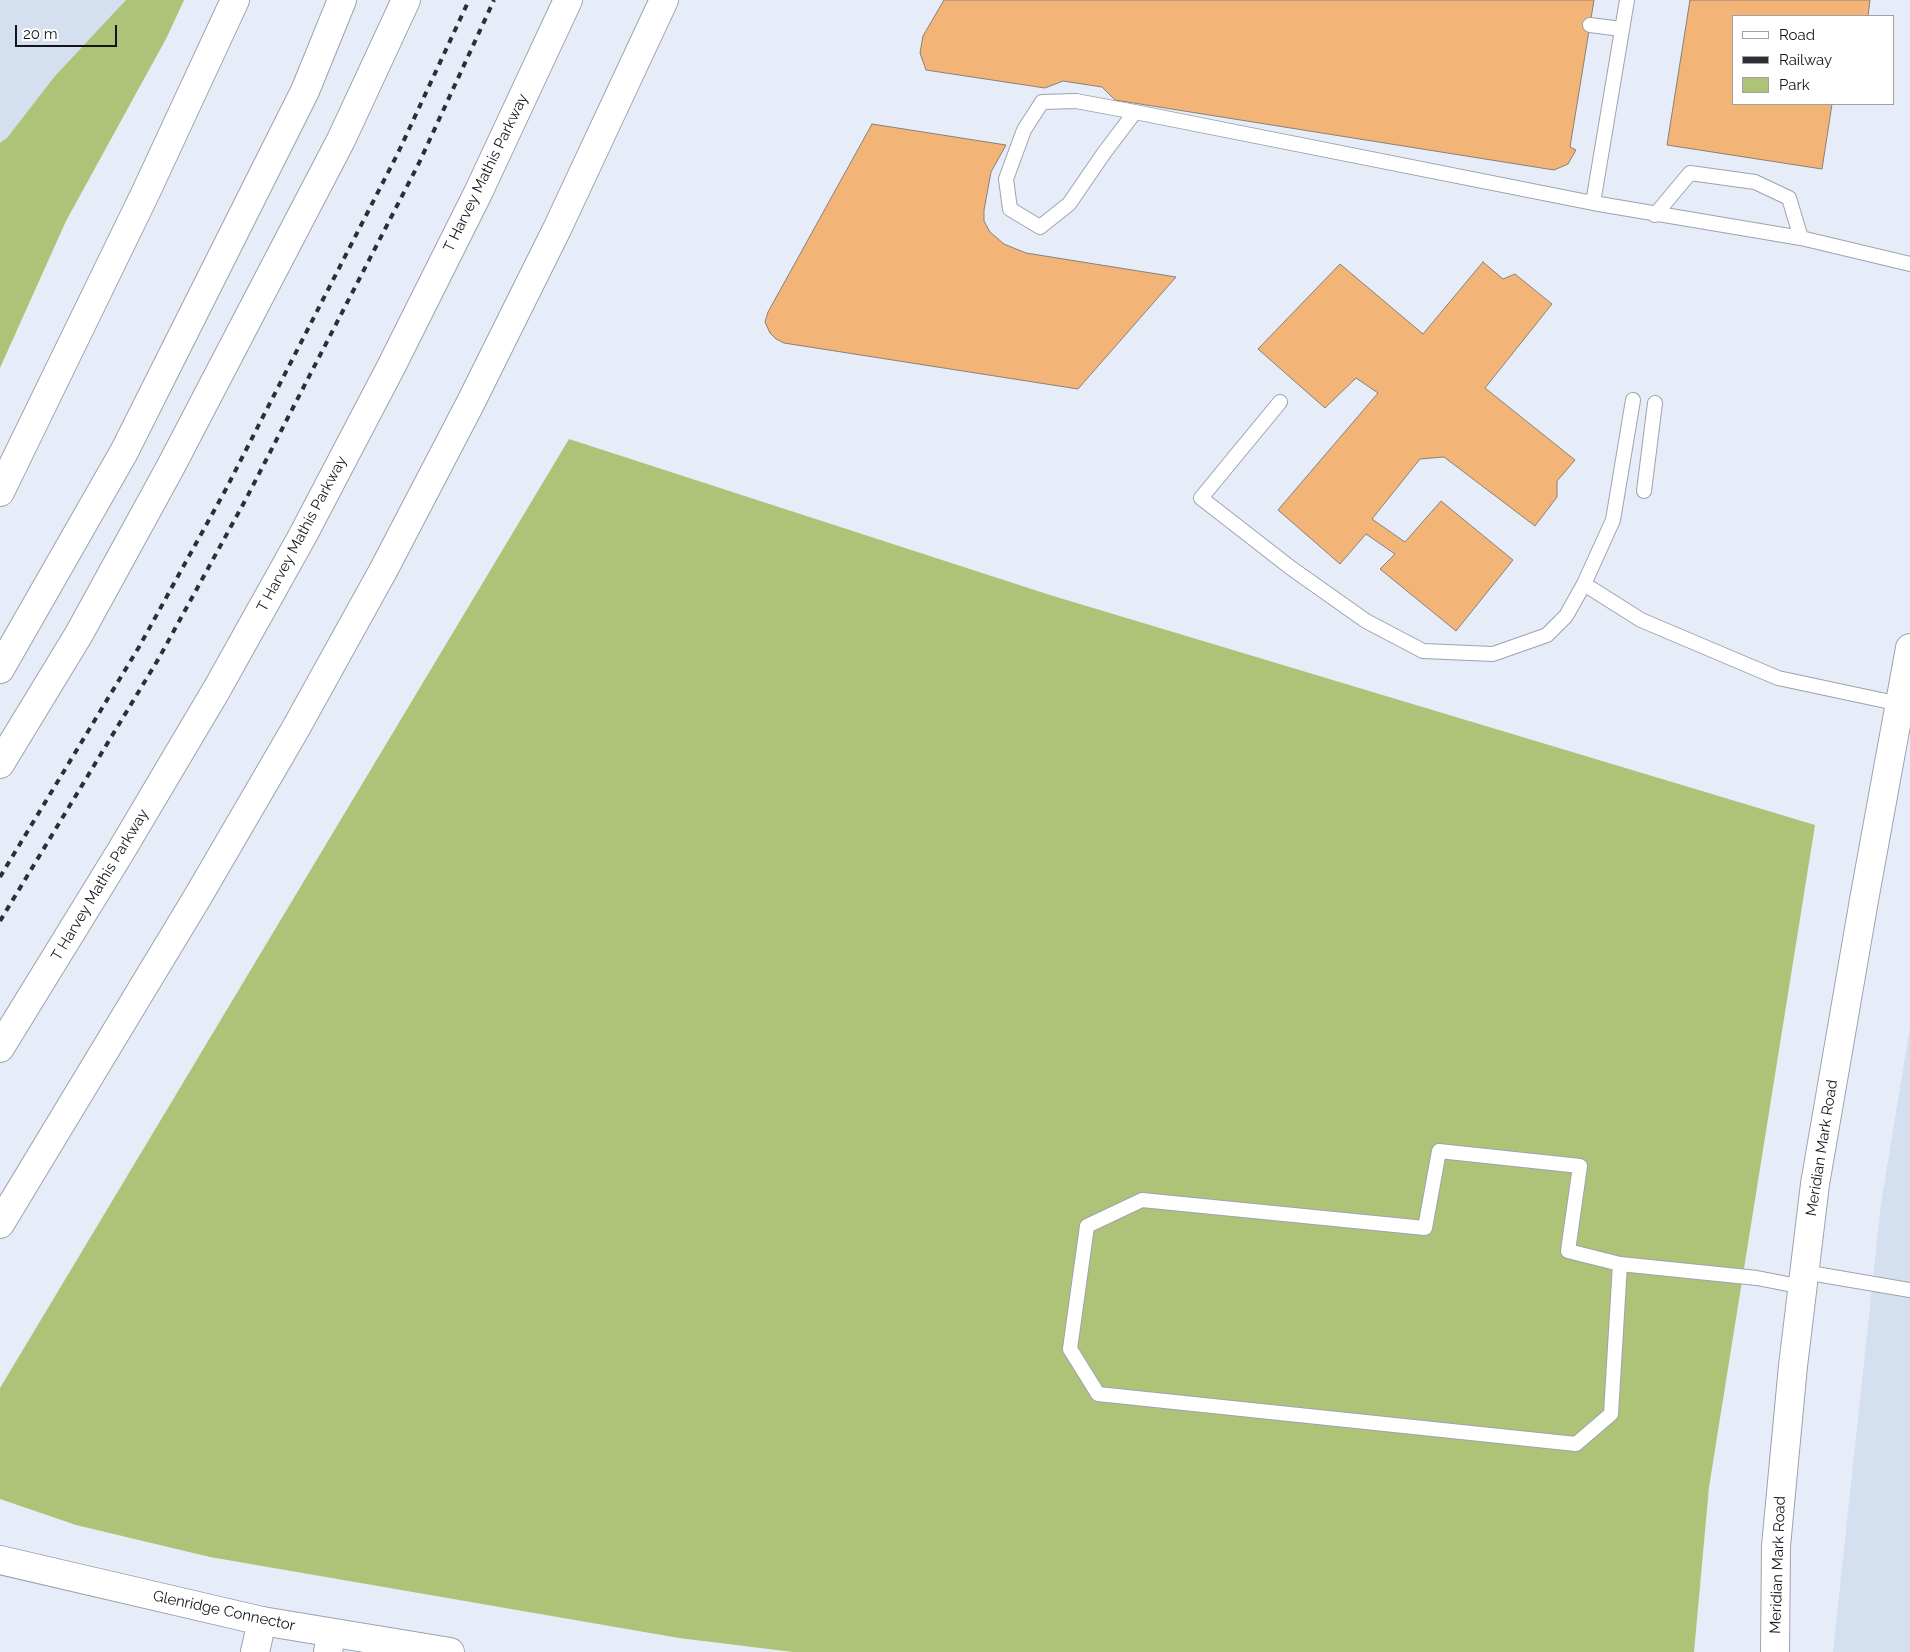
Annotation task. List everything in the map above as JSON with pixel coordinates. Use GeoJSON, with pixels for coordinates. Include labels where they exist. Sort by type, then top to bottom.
{"type":"FeatureCollection","features":[{"type":"Feature","properties":{"kind":"main road"},"geometry":{"type":"LineString","coordinates":[[0,492],[145,194],[234,0]]}},
{"type":"Feature","properties":{"kind":"main road"},"geometry":{"type":"LineString","coordinates":[[0,669],[124,452],[305,91],[342,0]]}},
{"type":"Feature","properties":{"kind":"main road"},"geometry":{"type":"LineString","coordinates":[[0,764],[79,634],[170,468],[341,140],[406,0]]}},
{"type":"Feature","properties":{"kind":"main road","name":"T Harvey Mathis Parkway"},"geometry":{"type":"LineString","coordinates":[[0,1048],[116,860],[212,698],[303,535],[391,367],[473,202],[568,0]]}},
{"type":"Feature","properties":{"kind":"main road"},"geometry":{"type":"LineString","coordinates":[[0,1224],[217,864],[296,728],[384,569],[470,404],[557,230],[664,0]]}},
{"type":"Feature","properties":{"kind":"main road","name":"Meridian Mark Road"},"geometry":{"type":"LineString","coordinates":[[1775,1652],[1776,1546],[1792,1366],[1817,1174],[1864,900],[1902,720],[1910,648]]}},
{"type":"Feature","properties":{"kind":"main road"},"geometry":{"type":"LineString","coordinates":[[0,1215],[94,1067]]}},
{"type":"Feature","properties":{"kind":"main road","name":"Glenridge Connector"},"geometry":{"type":"LineString","coordinates":[[12,1563],[262,1621],[329,1643],[450,1652]]}},
{"type":"Feature","properties":{"kind":"main road"},"geometry":{"type":"LineString","coordinates":[[255,1652],[262,1621]]}},
{"type":"Feature","properties":{"kind":"lane"},"geometry":{"type":"LineString","coordinates":[[1593,203],[1627,0]]}},
{"type":"Feature","properties":{"kind":"lane"},"geometry":{"type":"LineString","coordinates":[[1590,25],[1621,29]]}},
{"type":"Feature","properties":{"kind":"lane"},"geometry":{"type":"LineString","coordinates":[[1135,112],[1069,204],[1040,228],[1010,210],[1006,179],[1024,130],[1042,102],[1076,101],[1135,112],[1655,215],[1801,238],[1910,264]]}},
{"type":"Feature","properties":{"kind":"lane"},"geometry":{"type":"LineString","coordinates":[[1655,215],[1690,173],[1755,182],[1789,198],[1801,238]]}},
{"type":"Feature","properties":{"kind":"lane"},"geometry":{"type":"LineString","coordinates":[[1280,402],[1201,498],[1291,568],[1366,622],[1423,651],[1493,654],[1547,635],[1566,616],[1584,584],[1612,520],[1633,400]]}},
{"type":"Feature","properties":{"kind":"lane"},"geometry":{"type":"LineString","coordinates":[[1644,491],[1656,403]]}},
{"type":"Feature","properties":{"kind":"lane"},"geometry":{"type":"LineString","coordinates":[[1584,584],[1641,620],[1778,678],[1902,720]]}},
{"type":"Feature","properties":{"kind":"lane"},"geometry":{"type":"LineString","coordinates":[[1620,1264],[1611,1414],[1576,1444],[1098,1394],[1070,1349],[1087,1226],[1142,1200],[1425,1228],[1439,1151],[1580,1166],[1568,1251],[1620,1264],[1757,1278],[1803,1280],[1910,1290]]}},
{"type":"Feature","properties":{"kind":"shaded area"},"geometry":{"type":"Polygon","coordinates":[[[0,0],[170,0],[0,329],[0,0]]]}},
{"type":"Feature","properties":{"kind":"shaded area"},"geometry":{"type":"Polygon","coordinates":[[[1910,1027],[1910,1652],[1833,1652],[1881,1204],[1910,1027]]]}},
{"type":"Feature","properties":{"kind":"green space"},"geometry":{"type":"Polygon","coordinates":[[[126,0],[184,0],[167,37],[66,221],[0,368],[0,143],[7,138],[55,76],[126,0]]]}},
{"type":"Feature","properties":{"kind":"green space"},"geometry":{"type":"Polygon","coordinates":[[[569,439],[1050,595],[1815,825],[1709,1487],[1694,1652],[793,1652],[679,1638],[210,1557],[76,1525],[0,1499],[0,1388],[569,439]]]}},
{"type":"Feature","properties":{"kind":"building"},"geometry":{"type":"Polygon","coordinates":[[[944,0],[1594,0],[1570,147],[1576,150],[1568,164],[1554,170],[1115,100],[1102,87],[1063,81],[1045,88],[926,70],[920,53],[923,36],[944,0]]]}},
{"type":"Feature","properties":{"kind":"building"},"geometry":{"type":"Polygon","coordinates":[[[1690,0],[1870,0],[1868,15],[1732,15],[1732,105],[1832,105],[1822,169],[1667,145],[1690,0]]]}},
{"type":"Feature","properties":{"kind":"building"},"geometry":{"type":"Polygon","coordinates":[[[872,124],[1006,145],[991,172],[984,210],[984,221],[990,232],[1004,244],[1026,253],[1176,277],[1078,389],[784,343],[776,339],[770,333],[765,322],[768,312],[872,124]]]}},
{"type":"Feature","properties":{"kind":"building"},"geometry":{"type":"Polygon","coordinates":[[[1483,262],[1503,279],[1515,274],[1552,304],[1485,388],[1575,460],[1557,481],[1557,497],[1535,526],[1444,457],[1420,459],[1372,519],[1405,542],[1441,501],[1513,560],[1456,631],[1380,569],[1395,554],[1366,534],[1340,564],[1278,510],[1378,393],[1356,378],[1325,408],[1258,349],[1340,264],[1423,334],[1483,262]]]}},
{"type":"Feature","properties":{"kind":"railway"},"geometry":{"type":"LineString","coordinates":[[0,877],[139,647],[226,489],[398,153],[469,0]]}},
{"type":"Feature","properties":{"kind":"railway"},"geometry":{"type":"LineString","coordinates":[[0,921],[159,658],[246,499],[419,163],[494,0]]}}]}
